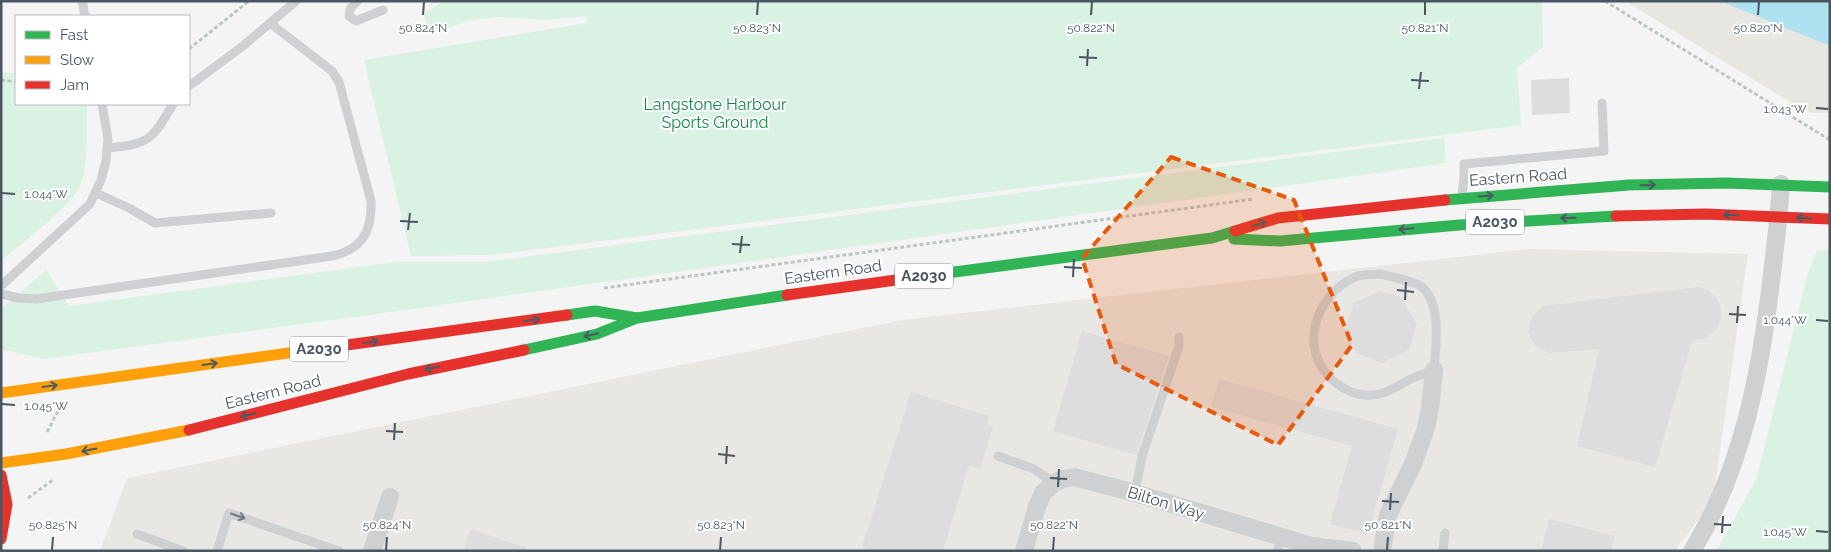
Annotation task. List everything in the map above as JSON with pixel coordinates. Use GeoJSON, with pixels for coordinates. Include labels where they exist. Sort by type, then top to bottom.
{"type":"FeatureCollection","features":[{"type":"Feature","properties":{"kind":"main road","name":"Eastern Road"},"geometry":{"type":"LineString","coordinates":[[1,463],[66,454],[198,428],[408,374],[597,334],[637,318],[868,283],[1212,238],[1278,218],[1461,198],[1629,185],[1781,184],[1830,186]]}},
{"type":"Feature","properties":{"kind":"main road","name":"Eastern Road"},"geometry":{"type":"LineString","coordinates":[[1212,238],[1280,241],[1459,225],[1621,216],[1705,214],[1830,219]]}},
{"type":"Feature","properties":{"kind":"main road","name":"Eastern Road"},"geometry":{"type":"LineString","coordinates":[[1,393],[595,311],[637,318]]}},
{"type":"Feature","properties":{"kind":"main road"},"geometry":{"type":"LineString","coordinates":[[1,475],[7,504],[1,539]]}},
{"type":"Feature","properties":{"kind":"street"},"geometry":{"type":"LineString","coordinates":[[1692,551],[1726,484],[1749,410],[1764,339],[1779,217],[1781,184]]}},
{"type":"Feature","properties":{"kind":"street"},"geometry":{"type":"LineString","coordinates":[[1382,551],[1388,515],[1412,464],[1426,428],[1434,370]]}},
{"type":"Feature","properties":{"kind":"street","name":"Bilton Way"},"geometry":{"type":"LineString","coordinates":[[1054,483],[1074,477],[1134,493],[1279,544],[1353,551]]}},
{"type":"Feature","properties":{"kind":"street"},"geometry":{"type":"LineString","coordinates":[[1024,551],[1043,493],[1054,483]]}},
{"type":"Feature","properties":{"kind":"street"},"geometry":{"type":"LineString","coordinates":[[372,551],[390,497]]}},
{"type":"Feature","properties":{"kind":"lane"},"geometry":{"type":"LineString","coordinates":[[82,1],[85,15]]}},
{"type":"Feature","properties":{"kind":"lane"},"geometry":{"type":"LineString","coordinates":[[190,85],[243,46],[296,1]]}},
{"type":"Feature","properties":{"kind":"lane"},"geometry":{"type":"LineString","coordinates":[[357,1],[350,9],[349,16],[356,21],[383,10]]}},
{"type":"Feature","properties":{"kind":"lane"},"geometry":{"type":"LineString","coordinates":[[1,294],[36,299],[332,256],[346,253],[357,245],[366,232],[371,219],[371,201],[339,82],[332,71],[270,23]]}},
{"type":"Feature","properties":{"kind":"lane"},"geometry":{"type":"LineString","coordinates":[[1461,198],[1464,164],[1604,151],[1602,103]]}},
{"type":"Feature","properties":{"kind":"lane"},"geometry":{"type":"LineString","coordinates":[[1,286],[90,204],[105,169],[107,129],[102,105]]}},
{"type":"Feature","properties":{"kind":"lane"},"geometry":{"type":"LineString","coordinates":[[107,148],[135,145],[150,138],[160,127],[172,105]]}},
{"type":"Feature","properties":{"kind":"lane"},"geometry":{"type":"LineString","coordinates":[[96,193],[129,208],[154,224],[271,213]]}},
{"type":"Feature","properties":{"kind":"lane"},"geometry":{"type":"LineString","coordinates":[[1381,274],[1421,286],[1430,297],[1436,314],[1434,370],[1373,396],[1359,395],[1345,390],[1330,378],[1320,364],[1314,346],[1315,326],[1320,309],[1328,296],[1341,285],[1357,276],[1381,274]]}},
{"type":"Feature","properties":{"kind":"lane"},"geometry":{"type":"LineString","coordinates":[[1134,493],[1142,456],[1179,346],[1179,337]]}},
{"type":"Feature","properties":{"kind":"lane"},"geometry":{"type":"LineString","coordinates":[[998,456],[1034,469],[1054,483]]}},
{"type":"Feature","properties":{"kind":"lane"},"geometry":{"type":"LineString","coordinates":[[217,551],[229,513],[339,551]]}},
{"type":"Feature","properties":{"kind":"lane"},"geometry":{"type":"LineString","coordinates":[[1443,551],[1446,533]]}},
{"type":"Feature","properties":{"kind":"lane"},"geometry":{"type":"LineString","coordinates":[[138,534],[183,551]]}},
{"type":"Feature","properties":{"kind":"path"},"geometry":{"type":"LineString","coordinates":[[190,48],[250,1]]}},
{"type":"Feature","properties":{"kind":"path"},"geometry":{"type":"LineString","coordinates":[[1605,1],[1830,140]]}},
{"type":"Feature","properties":{"kind":"path"},"geometry":{"type":"LineString","coordinates":[[1,80],[15,82]]}},
{"type":"Feature","properties":{"kind":"path"},"geometry":{"type":"LineString","coordinates":[[596,289],[1262,198]]}},
{"type":"Feature","properties":{"kind":"highlighted area"},"geometry":{"type":"Polygon","coordinates":[[[1171,157],[1294,200],[1352,345],[1278,445],[1116,364],[1082,258],[1171,157]]]}},
{"type":"Feature","properties":{"kind":"shaded area"},"geometry":{"type":"Polygon","coordinates":[[[1528,249],[1748,254],[1713,500],[1675,551],[100,551],[127,478],[902,320],[1528,249]]]}},
{"type":"Feature","properties":{"kind":"green space","name":"Langstone Harbour Sports Ground"},"geometry":{"type":"Polygon","coordinates":[[[444,1],[1542,1],[1543,47],[1517,68],[1521,125],[490,255],[411,256],[364,60],[587,23],[586,16],[547,20],[499,17],[469,20],[441,31],[426,24],[424,14],[444,1]]]}},
{"type":"Feature","properties":{"kind":"green space"},"geometry":{"type":"Polygon","coordinates":[[[1,71],[15,74],[15,105],[87,105],[86,155],[81,184],[76,193],[57,213],[1,260],[1,71]]]}},
{"type":"Feature","properties":{"kind":"green space"},"geometry":{"type":"Polygon","coordinates":[[[1444,138],[1446,163],[406,310],[43,359],[1,349],[1,309],[46,270],[69,306],[396,262],[485,262],[1444,138]]]}},
{"type":"Feature","properties":{"kind":"green space"},"geometry":{"type":"Polygon","coordinates":[[[1817,250],[1830,250],[1830,551],[1717,551],[1757,477],[1807,276],[1817,250]]]}},
{"type":"Feature","properties":{"kind":"sand"},"geometry":{"type":"Polygon","coordinates":[[[1625,1],[1830,1],[1830,113],[1812,113],[1795,105],[1625,1]]]}},
{"type":"Feature","properties":{"kind":"water"},"geometry":{"type":"Polygon","coordinates":[[[1721,1],[1830,1],[1830,46],[1732,6],[1721,1]]]}},
{"type":"Feature","properties":{"kind":"building"},"geometry":{"type":"Polygon","coordinates":[[[1569,78],[1570,113],[1532,115],[1531,80],[1569,78]]]}},
{"type":"Feature","properties":{"kind":"building"},"geometry":{"type":"Polygon","coordinates":[[[1698,287],[1709,290],[1719,302],[1722,316],[1717,329],[1706,338],[1692,341],[1655,467],[1577,446],[1599,349],[1550,353],[1535,346],[1528,332],[1532,316],[1543,306],[1698,287]]]}},
{"type":"Feature","properties":{"kind":"building"},"geometry":{"type":"Polygon","coordinates":[[[1379,291],[1401,297],[1417,324],[1409,350],[1382,363],[1356,353],[1345,331],[1354,303],[1379,291]]]}},
{"type":"Feature","properties":{"kind":"building"},"geometry":{"type":"Polygon","coordinates":[[[1082,331],[1169,356],[1136,455],[1053,431],[1082,331]]]}},
{"type":"Feature","properties":{"kind":"building"},"geometry":{"type":"Polygon","coordinates":[[[1219,379],[1398,429],[1368,534],[1330,524],[1352,446],[1211,407],[1219,379]]]}},
{"type":"Feature","properties":{"kind":"building"},"geometry":{"type":"Polygon","coordinates":[[[911,392],[989,416],[987,424],[993,426],[980,469],[969,465],[943,551],[874,551],[862,547],[911,392]]]}},
{"type":"Feature","properties":{"kind":"building"},"geometry":{"type":"Polygon","coordinates":[[[1549,519],[1615,536],[1611,551],[1541,551],[1549,519]]]}},
{"type":"Feature","properties":{"kind":"building"},"geometry":{"type":"Polygon","coordinates":[[[471,529],[526,548],[526,551],[463,551],[471,529]]]}},
{"type":"Feature","properties":{"kind":"traffic: fast"},"geometry":{"type":"LineString","coordinates":[[1445,200],[1629,185],[1726,183],[1830,187]]}},
{"type":"Feature","properties":{"kind":"traffic: fast"},"geometry":{"type":"LineString","coordinates":[[1234,239],[1280,241],[1459,225],[1616,216]]}},
{"type":"Feature","properties":{"kind":"traffic: fast"},"geometry":{"type":"LineString","coordinates":[[947,273],[1212,238],[1235,231]]}},
{"type":"Feature","properties":{"kind":"traffic: fast"},"geometry":{"type":"LineString","coordinates":[[524,350],[597,334],[637,318],[787,295]]}},
{"type":"Feature","properties":{"kind":"traffic: fast"},"geometry":{"type":"LineString","coordinates":[[567,315],[595,311],[637,318]]}},
{"type":"Feature","properties":{"kind":"traffic: slow"},"geometry":{"type":"LineString","coordinates":[[1,393],[310,350]]}},
{"type":"Feature","properties":{"kind":"traffic: slow"},"geometry":{"type":"LineString","coordinates":[[1,463],[66,454],[189,430]]}},
{"type":"Feature","properties":{"kind":"traffic: jam"},"geometry":{"type":"LineString","coordinates":[[1235,231],[1278,218],[1445,200]]}},
{"type":"Feature","properties":{"kind":"traffic: jam"},"geometry":{"type":"LineString","coordinates":[[1616,216],[1705,214],[1830,219]]}},
{"type":"Feature","properties":{"kind":"traffic: jam"},"geometry":{"type":"LineString","coordinates":[[787,295],[947,273]]}},
{"type":"Feature","properties":{"kind":"traffic: jam"},"geometry":{"type":"LineString","coordinates":[[310,350],[567,315]]}},
{"type":"Feature","properties":{"kind":"traffic: jam"},"geometry":{"type":"LineString","coordinates":[[189,430],[408,374],[524,350]]}},
{"type":"Feature","properties":{"kind":"traffic: jam"},"geometry":{"type":"LineString","coordinates":[[1,475],[7,504],[1,539]]}}]}
